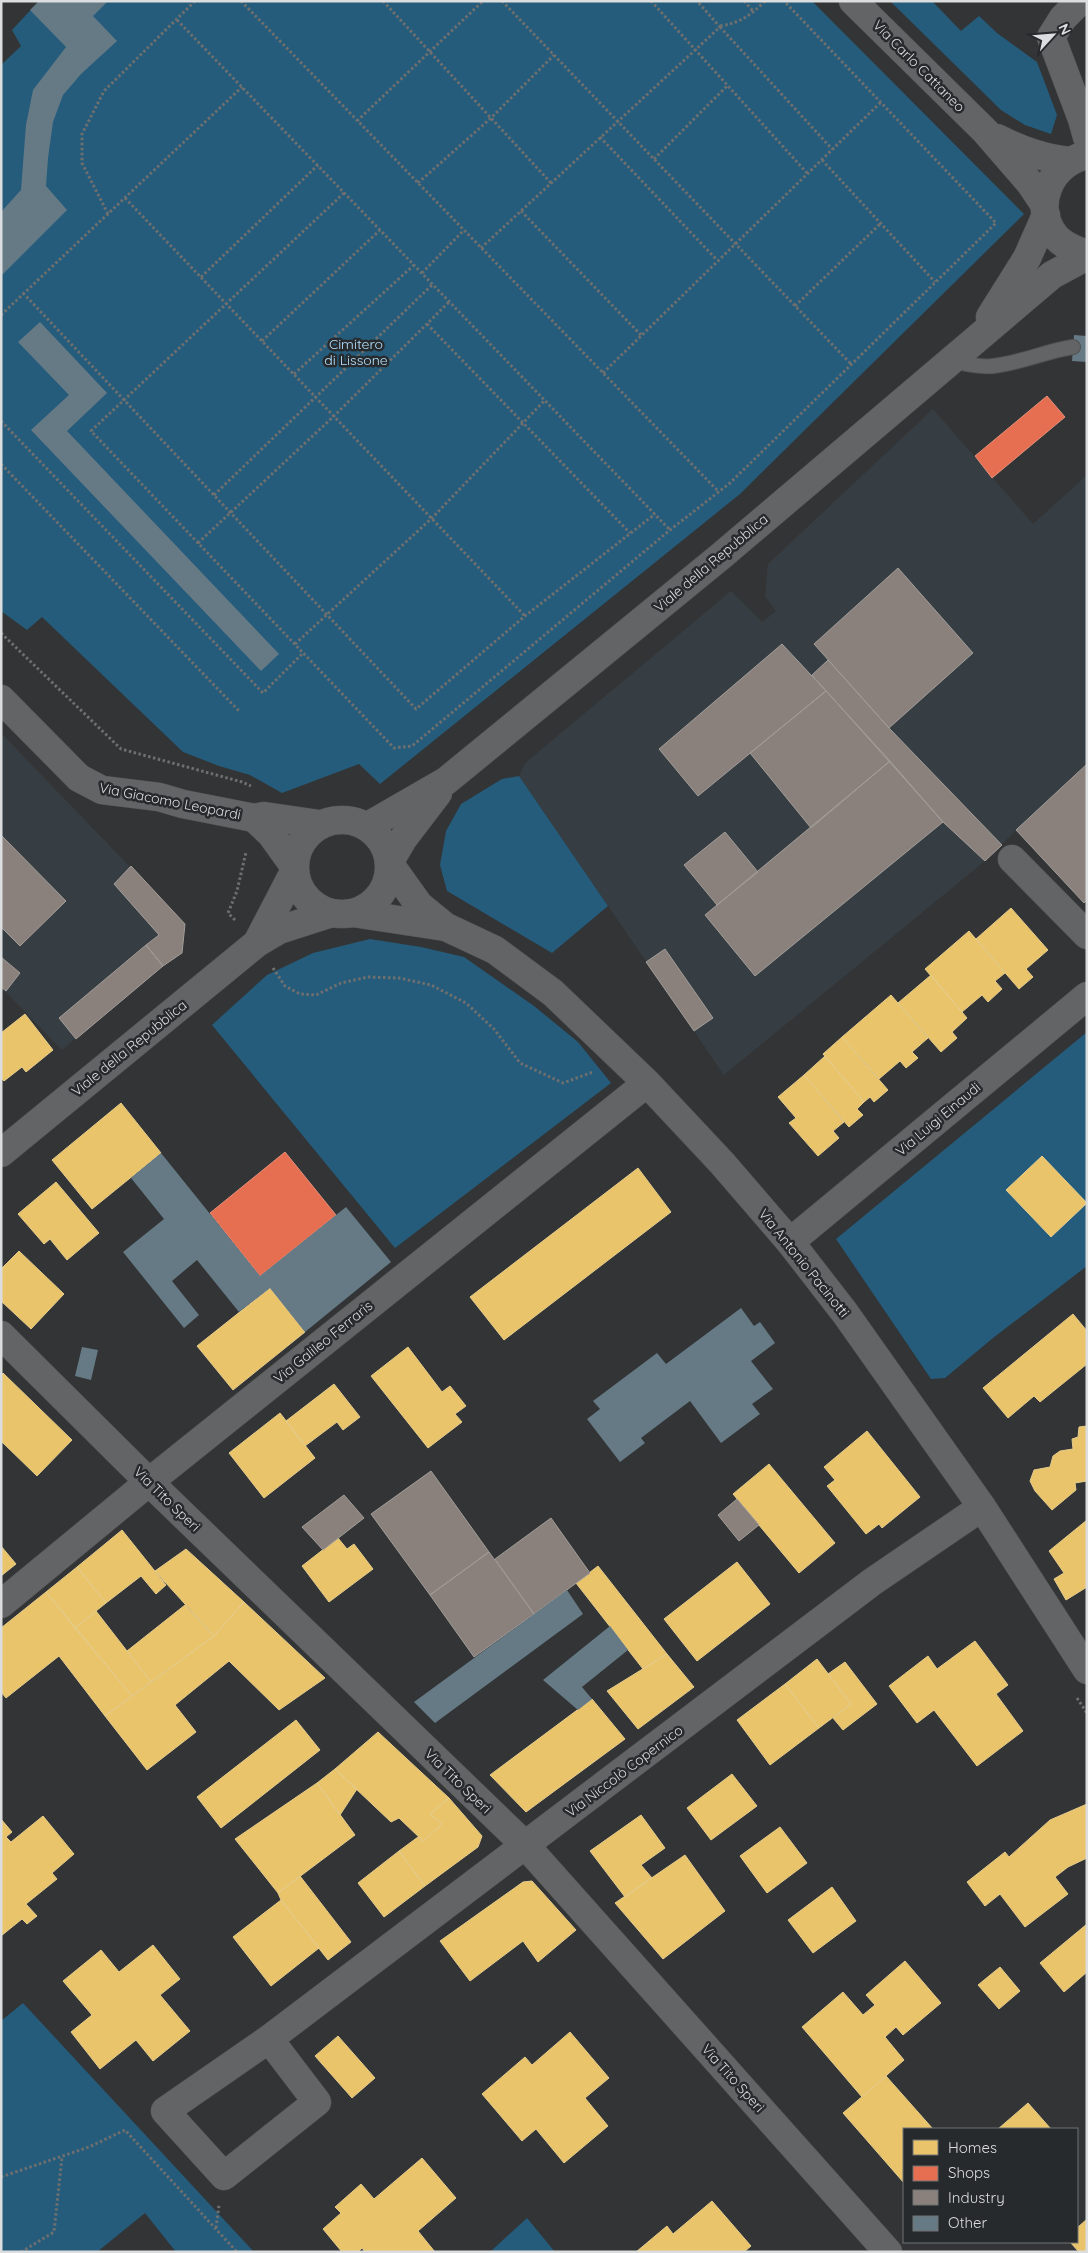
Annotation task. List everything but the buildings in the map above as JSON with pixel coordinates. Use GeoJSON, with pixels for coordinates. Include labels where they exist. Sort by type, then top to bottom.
{"type":"FeatureCollection","features":[{"type":"Feature","properties":{"kind":"street","name":"Via Carlo Cattaneo"},"geometry":{"type":"LineString","coordinates":[[853,1],[985,131],[1030,183],[1045,210]]}},
{"type":"Feature","properties":{"kind":"street"},"geometry":{"type":"LineString","coordinates":[[1079,2],[1056,28],[1051,37],[1087,137]]}},
{"type":"Feature","properties":{"kind":"street","name":"Via Carlo Cattaneo"},"geometry":{"type":"LineString","coordinates":[[985,131],[1019,150],[1045,158],[1078,158]]}},
{"type":"Feature","properties":{"kind":"street","name":"Viale della Repubblica"},"geometry":{"type":"LineString","coordinates":[[973,342],[1019,273],[1039,233],[1053,176],[1078,158]]}},
{"type":"Feature","properties":{"kind":"street","name":"Viale della Repubblica"},"geometry":{"type":"LineString","coordinates":[[1045,210],[1057,237],[1071,249],[1087,255]]}},
{"type":"Feature","properties":{"kind":"street","name":"Viale della Repubblica"},"geometry":{"type":"LineString","coordinates":[[368,826],[446,782],[721,556],[950,361],[1006,317],[1052,276],[1087,255]]}},
{"type":"Feature","properties":{"kind":"street","name":"Via Giacomo Leopardi"},"geometry":{"type":"LineString","coordinates":[[1,699],[79,778],[102,790],[159,797],[183,804],[254,818],[264,816],[319,824]]}},
{"type":"Feature","properties":{"kind":"street","name":"Viale della Repubblica"},"geometry":{"type":"LineString","coordinates":[[1,1153],[257,943],[279,930],[367,907],[383,890],[389,875],[389,863],[404,839],[446,782]]}},
{"type":"Feature","properties":{"kind":"street","name":"Via Giacomo Leopardi"},"geometry":{"type":"LineString","coordinates":[[254,818],[271,834],[294,868]]}},
{"type":"Feature","properties":{"kind":"street"},"geometry":{"type":"LineString","coordinates":[[319,824],[336,819],[352,820],[368,826],[383,842],[389,863]]}},
{"type":"Feature","properties":{"kind":"street","name":"Viale della Repubblica"},"geometry":{"type":"LineString","coordinates":[[257,943],[294,868],[298,849],[306,835],[319,824]]}},
{"type":"Feature","properties":{"kind":"street"},"geometry":{"type":"LineString","coordinates":[[1012,859],[1087,935]]}},
{"type":"Feature","properties":{"kind":"street","name":"Via Antonio Pacinotti"},"geometry":{"type":"LineString","coordinates":[[389,863],[419,905],[446,927],[495,950],[546,988],[596,1032],[722,1163],[790,1242],[845,1313],[982,1506],[1087,1670]]}},
{"type":"Feature","properties":{"kind":"street"},"geometry":{"type":"LineString","coordinates":[[294,868],[297,882],[304,896],[317,907],[342,913]]}},
{"type":"Feature","properties":{"kind":"street","name":"Via Antonio Pacinotti"},"geometry":{"type":"LineString","coordinates":[[342,913],[446,927]]}},
{"type":"Feature","properties":{"kind":"street","name":"Via Luigi Einaudi"},"geometry":{"type":"LineString","coordinates":[[790,1242],[1087,996]]}},
{"type":"Feature","properties":{"kind":"street","name":"Via Galileo Ferraris"},"geometry":{"type":"LineString","coordinates":[[1,1604],[149,1482],[647,1083]]}},
{"type":"Feature","properties":{"kind":"street","name":"Via Tito Speri"},"geometry":{"type":"LineString","coordinates":[[1,1335],[149,1482],[526,1846],[888,2252]]}},
{"type":"Feature","properties":{"kind":"street","name":"Via Niccolò Copernico"},"geometry":{"type":"LineString","coordinates":[[269,2039],[317,2102],[224,2176],[165,2111],[269,2039],[872,1582],[982,1506]]}},
{"type":"Feature","properties":{"kind":"lane"},"geometry":{"type":"LineString","coordinates":[[950,361],[992,366],[1073,347]]}},
{"type":"Feature","properties":{"kind":"path"},"geometry":{"type":"LineString","coordinates":[[108,214],[82,163],[82,134],[104,91],[195,1]]}},
{"type":"Feature","properties":{"kind":"path"},"geometry":{"type":"LineString","coordinates":[[241,1],[719,492]]}},
{"type":"Feature","properties":{"kind":"path"},"geometry":{"type":"LineString","coordinates":[[383,1],[551,183]]}},
{"type":"Feature","properties":{"kind":"path"},"geometry":{"type":"LineString","coordinates":[[357,121],[483,1]]}},
{"type":"Feature","properties":{"kind":"path"},"geometry":{"type":"LineString","coordinates":[[502,1],[851,364]]}},
{"type":"Feature","properties":{"kind":"path"},"geometry":{"type":"LineString","coordinates":[[651,1],[807,173]]}},
{"type":"Feature","properties":{"kind":"path"},"geometry":{"type":"LineString","coordinates":[[697,1],[832,149]]}},
{"type":"Feature","properties":{"kind":"path"},"geometry":{"type":"LineString","coordinates":[[744,1],[754,12]]}},
{"type":"Feature","properties":{"kind":"path"},"geometry":{"type":"LineString","coordinates":[[481,248],[720,26],[738,23],[754,12],[765,1]]}},
{"type":"Feature","properties":{"kind":"path"},"geometry":{"type":"LineString","coordinates":[[344,192],[91,430],[394,748],[412,746],[670,530],[719,492],[996,223],[784,1]]}},
{"type":"Feature","properties":{"kind":"path"},"geometry":{"type":"LineString","coordinates":[[177,20],[670,530]]}},
{"type":"Feature","properties":{"kind":"path"},"geometry":{"type":"LineString","coordinates":[[418,184],[490,118],[554,55]]}},
{"type":"Feature","properties":{"kind":"path"},"geometry":{"type":"LineString","coordinates":[[654,159],[727,86]]}},
{"type":"Feature","properties":{"kind":"path"},"geometry":{"type":"LineString","coordinates":[[1,315],[242,87]]}},
{"type":"Feature","properties":{"kind":"path"},"geometry":{"type":"LineString","coordinates":[[603,373],[881,102]]}},
{"type":"Feature","properties":{"kind":"path"},"geometry":{"type":"LineString","coordinates":[[600,137],[717,260]]}},
{"type":"Feature","properties":{"kind":"path"},"geometry":{"type":"LineString","coordinates":[[821,159],[936,282]]}},
{"type":"Feature","properties":{"kind":"path"},"geometry":{"type":"LineString","coordinates":[[201,277],[318,165]]}},
{"type":"Feature","properties":{"kind":"path"},"geometry":{"type":"LineString","coordinates":[[125,198],[525,616]]}},
{"type":"Feature","properties":{"kind":"path"},"geometry":{"type":"LineString","coordinates":[[521,211],[641,335]]}},
{"type":"Feature","properties":{"kind":"path"},"geometry":{"type":"LineString","coordinates":[[795,306],[881,223]]}},
{"type":"Feature","properties":{"kind":"path"},"geometry":{"type":"LineString","coordinates":[[262,341],[380,230]]}},
{"type":"Feature","properties":{"kind":"path"},"geometry":{"type":"LineString","coordinates":[[422,273],[464,230]]}},
{"type":"Feature","properties":{"kind":"path"},"geometry":{"type":"LineString","coordinates":[[294,374],[414,265]]}},
{"type":"Feature","properties":{"kind":"path"},"geometry":{"type":"LineString","coordinates":[[214,495],[433,284]]}},
{"type":"Feature","properties":{"kind":"path"},"geometry":{"type":"LineString","coordinates":[[23,293],[416,709],[525,616],[655,514]]}},
{"type":"Feature","properties":{"kind":"path"},"geometry":{"type":"LineString","coordinates":[[198,543],[334,416],[450,301]]}},
{"type":"Feature","properties":{"kind":"path"},"geometry":{"type":"LineString","coordinates":[[427,324],[630,534]]}},
{"type":"Feature","properties":{"kind":"path"},"geometry":{"type":"LineString","coordinates":[[295,644],[432,518],[545,400]]}},
{"type":"Feature","properties":{"kind":"path"},"geometry":{"type":"LineString","coordinates":[[1,421],[263,693],[303,654]]}},
{"type":"Feature","properties":{"kind":"path"},"geometry":{"type":"LineString","coordinates":[[1,464],[240,712]]}},
{"type":"Feature","properties":{"kind":"path"},"geometry":{"type":"LineString","coordinates":[[1,633],[121,749],[242,782],[258,789],[254,818],[237,891],[228,913],[257,943],[285,986],[300,994],[316,995],[341,983],[368,978],[399,978],[431,985],[466,1003],[494,1029],[520,1063],[563,1083],[595,1072]]}},
{"type":"Feature","properties":{"kind":"path"},"geometry":{"type":"LineString","coordinates":[[1,2177],[89,2147],[125,2130],[237,2252]]}},
{"type":"Feature","properties":{"kind":"path"},"geometry":{"type":"LineString","coordinates":[[21,2252],[54,2232],[62,2157]]}},
{"type":"Feature","properties":{"kind":"shaded area"},"geometry":{"type":"Polygon","coordinates":[[[933,409],[1033,524],[1087,475],[1087,906],[1016,830],[985,861],[724,1075],[519,776],[525,763],[731,591],[762,622],[776,611],[765,596],[768,564],[933,409]]]}},
{"type":"Feature","properties":{"kind":"shaded area"},"geometry":{"type":"Polygon","coordinates":[[[1,733],[185,924],[182,953],[163,966],[62,1050],[1,987],[1,733]]]}},
{"type":"Feature","properties":{"kind":"green space","name":"Cimitero di Lissone"},"geometry":{"type":"Polygon","coordinates":[[[39,1],[812,1],[1024,214],[740,494],[380,784],[359,764],[282,793],[250,775],[219,766],[183,752],[42,617],[27,630],[1,611],[1,65],[21,46],[12,30],[39,1]]]}},
{"type":"Feature","properties":{"kind":"green space"},"geometry":{"type":"Polygon","coordinates":[[[890,1],[932,1],[961,31],[979,16],[997,33],[1037,62],[1057,115],[1051,134],[1025,125],[1001,110],[890,1]]]}},
{"type":"Feature","properties":{"kind":"green space"},"geometry":{"type":"Polygon","coordinates":[[[519,776],[608,906],[552,953],[447,891],[440,865],[446,831],[461,804],[502,779],[519,776]]]}},
{"type":"Feature","properties":{"kind":"green space"},"geometry":{"type":"Polygon","coordinates":[[[370,939],[421,947],[464,957],[534,1006],[578,1042],[611,1083],[395,1248],[212,1025],[267,975],[313,953],[370,939]]]}},
{"type":"Feature","properties":{"kind":"green space"},"geometry":{"type":"Polygon","coordinates":[[[1087,1032],[1087,1266],[993,1338],[945,1378],[931,1379],[836,1239],[1087,1032]]]}},
{"type":"Feature","properties":{"kind":"green space"},"geometry":{"type":"Polygon","coordinates":[[[23,2003],[254,2252],[176,2252],[145,2213],[97,2252],[1,2252],[1,2021],[23,2003]]]}},
{"type":"Feature","properties":{"kind":"green space"},"geometry":{"type":"Polygon","coordinates":[[[527,2218],[555,2252],[490,2252],[527,2218]]]}}]}
